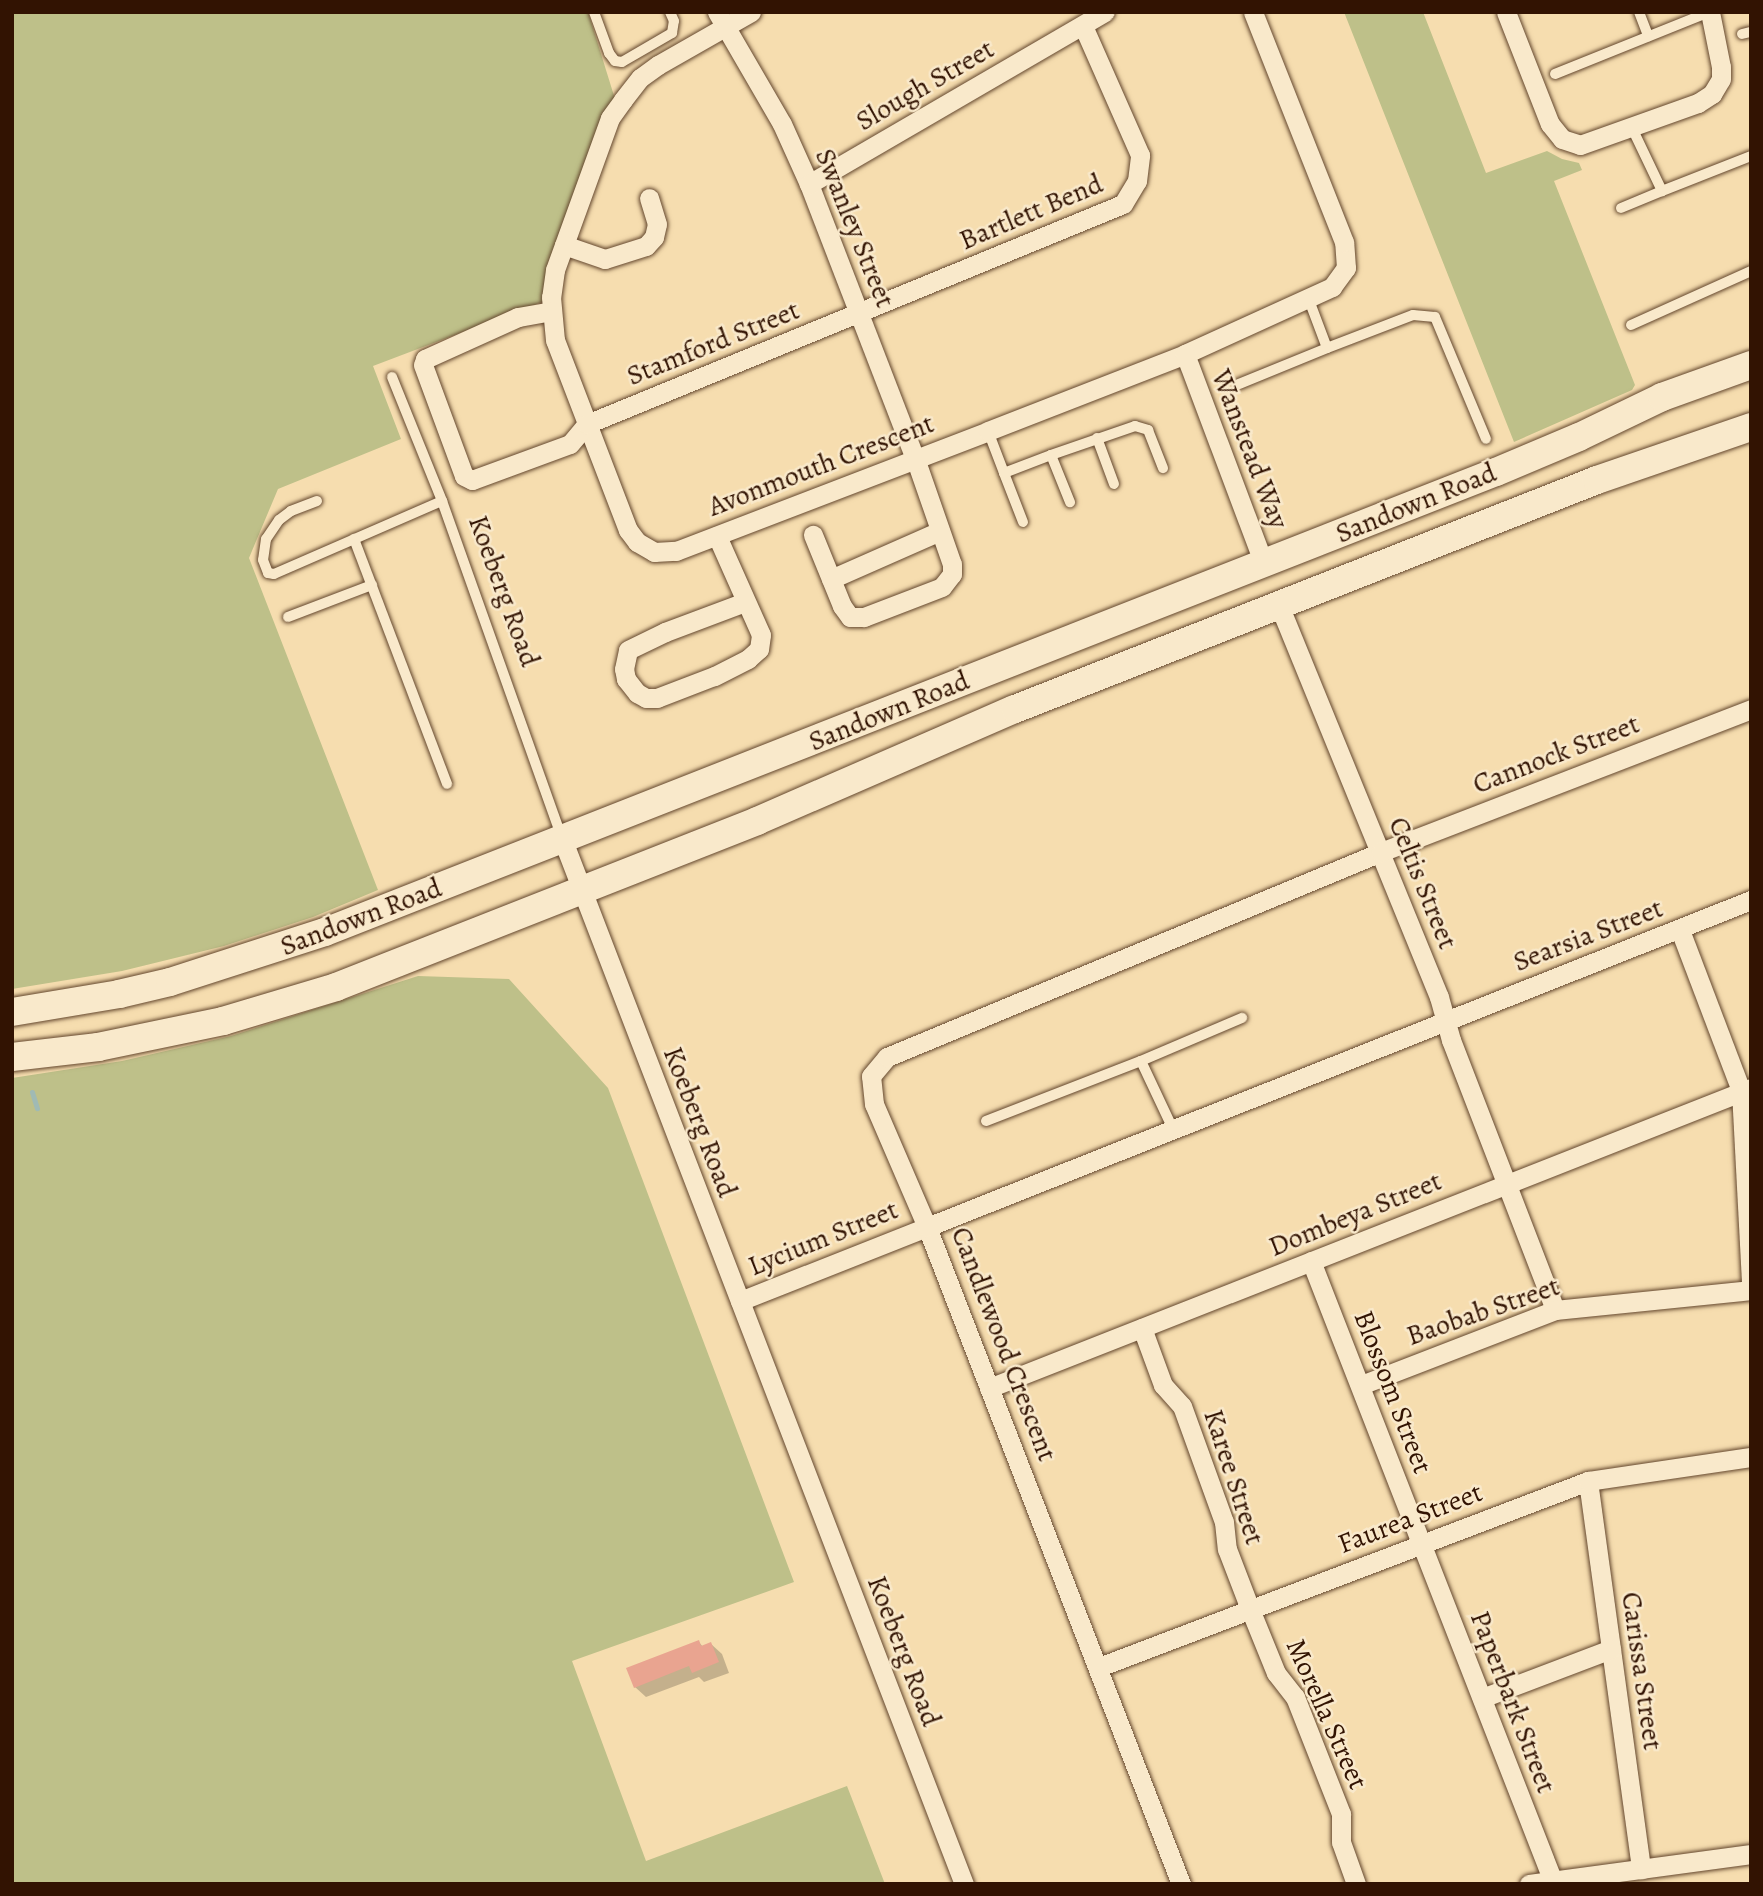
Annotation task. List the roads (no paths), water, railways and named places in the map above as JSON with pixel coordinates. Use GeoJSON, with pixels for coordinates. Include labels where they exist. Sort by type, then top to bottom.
{"type":"FeatureCollection","features":[{"type":"Feature","properties":{"kind":"main road","name":"Sandown Road"},"geometry":{"type":"LineString","coordinates":[[12,1012],[119,994],[226,966],[325,932],[1264,564],[1579,437],[1662,397],[1751,365]]}},
{"type":"Feature","properties":{"kind":"main road","name":"Sandown Road"},"geometry":{"type":"LineString","coordinates":[[12,1057],[98,1047],[223,1021],[337,987],[757,821],[1014,709],[1597,480],[1751,427]]}},
{"type":"Feature","properties":{"kind":"street","name":"Avonmouth Crescent"},"geometry":{"type":"LineString","coordinates":[[751,12],[722,19],[640,78],[623,100],[610,118],[555,270],[552,311],[555,340],[628,530],[637,542],[654,552],[672,553],[1185,354],[1309,300],[1338,282],[1346,268],[1346,252],[1253,12]]}},
{"type":"Feature","properties":{"kind":"street","name":"Slough Street"},"geometry":{"type":"LineString","coordinates":[[809,184],[1105,12]]}},
{"type":"Feature","properties":{"kind":"street"},"geometry":{"type":"LineString","coordinates":[[1506,12],[1550,124],[1562,139],[1570,144],[1585,144],[1698,103],[1717,88],[1721,67],[1710,12]]}},
{"type":"Feature","properties":{"kind":"street","name":"Swanley Street"},"geometry":{"type":"LineString","coordinates":[[722,19],[782,124],[809,184],[915,458],[952,574],[942,587],[857,618],[850,617],[845,612],[831,579]]}},
{"type":"Feature","properties":{"kind":"street","name":"Bartlett Bend"},"geometry":{"type":"LineString","coordinates":[[859,314],[1115,209],[1129,197],[1138,181],[1138,147],[1083,26]]}},
{"type":"Feature","properties":{"kind":"street"},"geometry":{"type":"LineString","coordinates":[[564,245],[605,259],[646,246],[654,237],[657,224],[649,198]]}},
{"type":"Feature","properties":{"kind":"street"},"geometry":{"type":"LineString","coordinates":[[552,311],[518,317],[425,359],[423,365],[464,476],[472,480],[570,444],[587,424]]}},
{"type":"Feature","properties":{"kind":"street","name":"Stamford Street"},"geometry":{"type":"LineString","coordinates":[[587,424],[859,314]]}},
{"type":"Feature","properties":{"kind":"street","name":"Wanstead Way"},"geometry":{"type":"LineString","coordinates":[[1185,354],[1264,564]]}},
{"type":"Feature","properties":{"kind":"street"},"geometry":{"type":"LineString","coordinates":[[813,536],[831,579],[940,531]]}},
{"type":"Feature","properties":{"kind":"street"},"geometry":{"type":"LineString","coordinates":[[717,536],[761,635],[759,649],[714,676],[657,698],[646,698],[636,693],[626,679],[624,669],[628,650],[641,642],[746,602]]}},
{"type":"Feature","properties":{"kind":"street","name":"Celtis Street"},"geometry":{"type":"LineString","coordinates":[[1279,605],[1381,852],[1555,1310]]}},
{"type":"Feature","properties":{"kind":"street","name":"Cannock Street"},"geometry":{"type":"LineString","coordinates":[[927,1227],[874,1104],[871,1076],[887,1057],[1381,852],[1751,709]]}},
{"type":"Feature","properties":{"kind":"street","name":"Koeberg Road"},"geometry":{"type":"LineString","coordinates":[[562,838],[964,1884]]}},
{"type":"Feature","properties":{"kind":"street","name":"Searsia Street"},"geometry":{"type":"LineString","coordinates":[[1446,1021],[1751,900]]}},
{"type":"Feature","properties":{"kind":"street"},"geometry":{"type":"LineString","coordinates":[[1680,930],[1746,1089],[1751,1283]]}},
{"type":"Feature","properties":{"kind":"street","name":"Candlewood Crescent"},"geometry":{"type":"LineString","coordinates":[[1181,1884],[927,1227],[1446,1021]]}},
{"type":"Feature","properties":{"kind":"street","name":"Dombeya Street"},"geometry":{"type":"LineString","coordinates":[[989,1388],[1746,1089]]}},
{"type":"Feature","properties":{"kind":"street","name":"Lycium Street"},"geometry":{"type":"LineString","coordinates":[[740,1301],[927,1227]]}},
{"type":"Feature","properties":{"kind":"street","name":"Blossom Street"},"geometry":{"type":"LineString","coordinates":[[1311,1261],[1422,1543]]}},
{"type":"Feature","properties":{"kind":"street","name":"Baobab Street"},"geometry":{"type":"LineString","coordinates":[[1361,1385],[1555,1310],[1751,1290]]}},
{"type":"Feature","properties":{"kind":"street","name":"Karee Street"},"geometry":{"type":"LineString","coordinates":[[1142,1328],[1163,1385],[1182,1406],[1224,1522],[1227,1549],[1250,1609]]}},
{"type":"Feature","properties":{"kind":"street","name":"Faurea Street"},"geometry":{"type":"LineString","coordinates":[[1098,1667],[1588,1481],[1751,1457]]}},
{"type":"Feature","properties":{"kind":"street","name":"Carissa Street"},"geometry":{"type":"LineString","coordinates":[[1588,1481],[1641,1869]]}},
{"type":"Feature","properties":{"kind":"street","name":"Paperbark Street"},"geometry":{"type":"LineString","coordinates":[[1422,1543],[1553,1882]]}},
{"type":"Feature","properties":{"kind":"street","name":"Morella Street"},"geometry":{"type":"LineString","coordinates":[[1250,1609],[1276,1673],[1295,1697],[1340,1814],[1341,1842],[1356,1884]]}},
{"type":"Feature","properties":{"kind":"street"},"geometry":{"type":"LineString","coordinates":[[1482,1698],[1611,1649]]}},
{"type":"Feature","properties":{"kind":"street"},"geometry":{"type":"LineString","coordinates":[[1529,1884],[1751,1854]]}},
{"type":"Feature","properties":{"kind":"lane"},"geometry":{"type":"LineString","coordinates":[[594,12],[609,53],[615,61],[622,62],[672,33],[674,21],[670,12]]}},
{"type":"Feature","properties":{"kind":"lane"},"geometry":{"type":"LineString","coordinates":[[1639,12],[1648,36]]}},
{"type":"Feature","properties":{"kind":"lane"},"geometry":{"type":"LineString","coordinates":[[1555,74],[1710,12]]}},
{"type":"Feature","properties":{"kind":"lane"},"geometry":{"type":"LineString","coordinates":[[1632,128],[1662,191]]}},
{"type":"Feature","properties":{"kind":"lane"},"geometry":{"type":"LineString","coordinates":[[1621,208],[1751,156]]}},
{"type":"Feature","properties":{"kind":"lane"},"geometry":{"type":"LineString","coordinates":[[1631,325],[1751,271]]}},
{"type":"Feature","properties":{"kind":"lane"},"geometry":{"type":"LineString","coordinates":[[1309,300],[1327,348]]}},
{"type":"Feature","properties":{"kind":"lane"},"geometry":{"type":"LineString","coordinates":[[1238,384],[1413,316],[1435,317],[1486,439]]}},
{"type":"Feature","properties":{"kind":"lane","name":"Koeberg Road"},"geometry":{"type":"LineString","coordinates":[[392,377],[442,501],[562,838]]}},
{"type":"Feature","properties":{"kind":"lane"},"geometry":{"type":"LineString","coordinates":[[1004,473],[1130,426],[1141,426],[1148,430],[1163,468]]}},
{"type":"Feature","properties":{"kind":"lane"},"geometry":{"type":"LineString","coordinates":[[988,431],[1023,522]]}},
{"type":"Feature","properties":{"kind":"lane"},"geometry":{"type":"LineString","coordinates":[[1097,438],[1114,484]]}},
{"type":"Feature","properties":{"kind":"lane"},"geometry":{"type":"LineString","coordinates":[[1051,455],[1070,502]]}},
{"type":"Feature","properties":{"kind":"lane"},"geometry":{"type":"LineString","coordinates":[[317,501],[291,511],[272,529],[262,549],[266,571],[274,574],[442,501]]}},
{"type":"Feature","properties":{"kind":"lane"},"geometry":{"type":"LineString","coordinates":[[354,539],[447,783]]}},
{"type":"Feature","properties":{"kind":"lane"},"geometry":{"type":"LineString","coordinates":[[288,617],[372,585]]}},
{"type":"Feature","properties":{"kind":"lane"},"geometry":{"type":"LineString","coordinates":[[986,1121],[1142,1061],[1242,1018]]}},
{"type":"Feature","properties":{"kind":"lane"},"geometry":{"type":"LineString","coordinates":[[1142,1061],[1173,1129]]}},
{"type":"Feature","properties":{"kind":"waterway"},"geometry":{"type":"LineString","coordinates":[[32,1092],[37,1108]]}}]}
